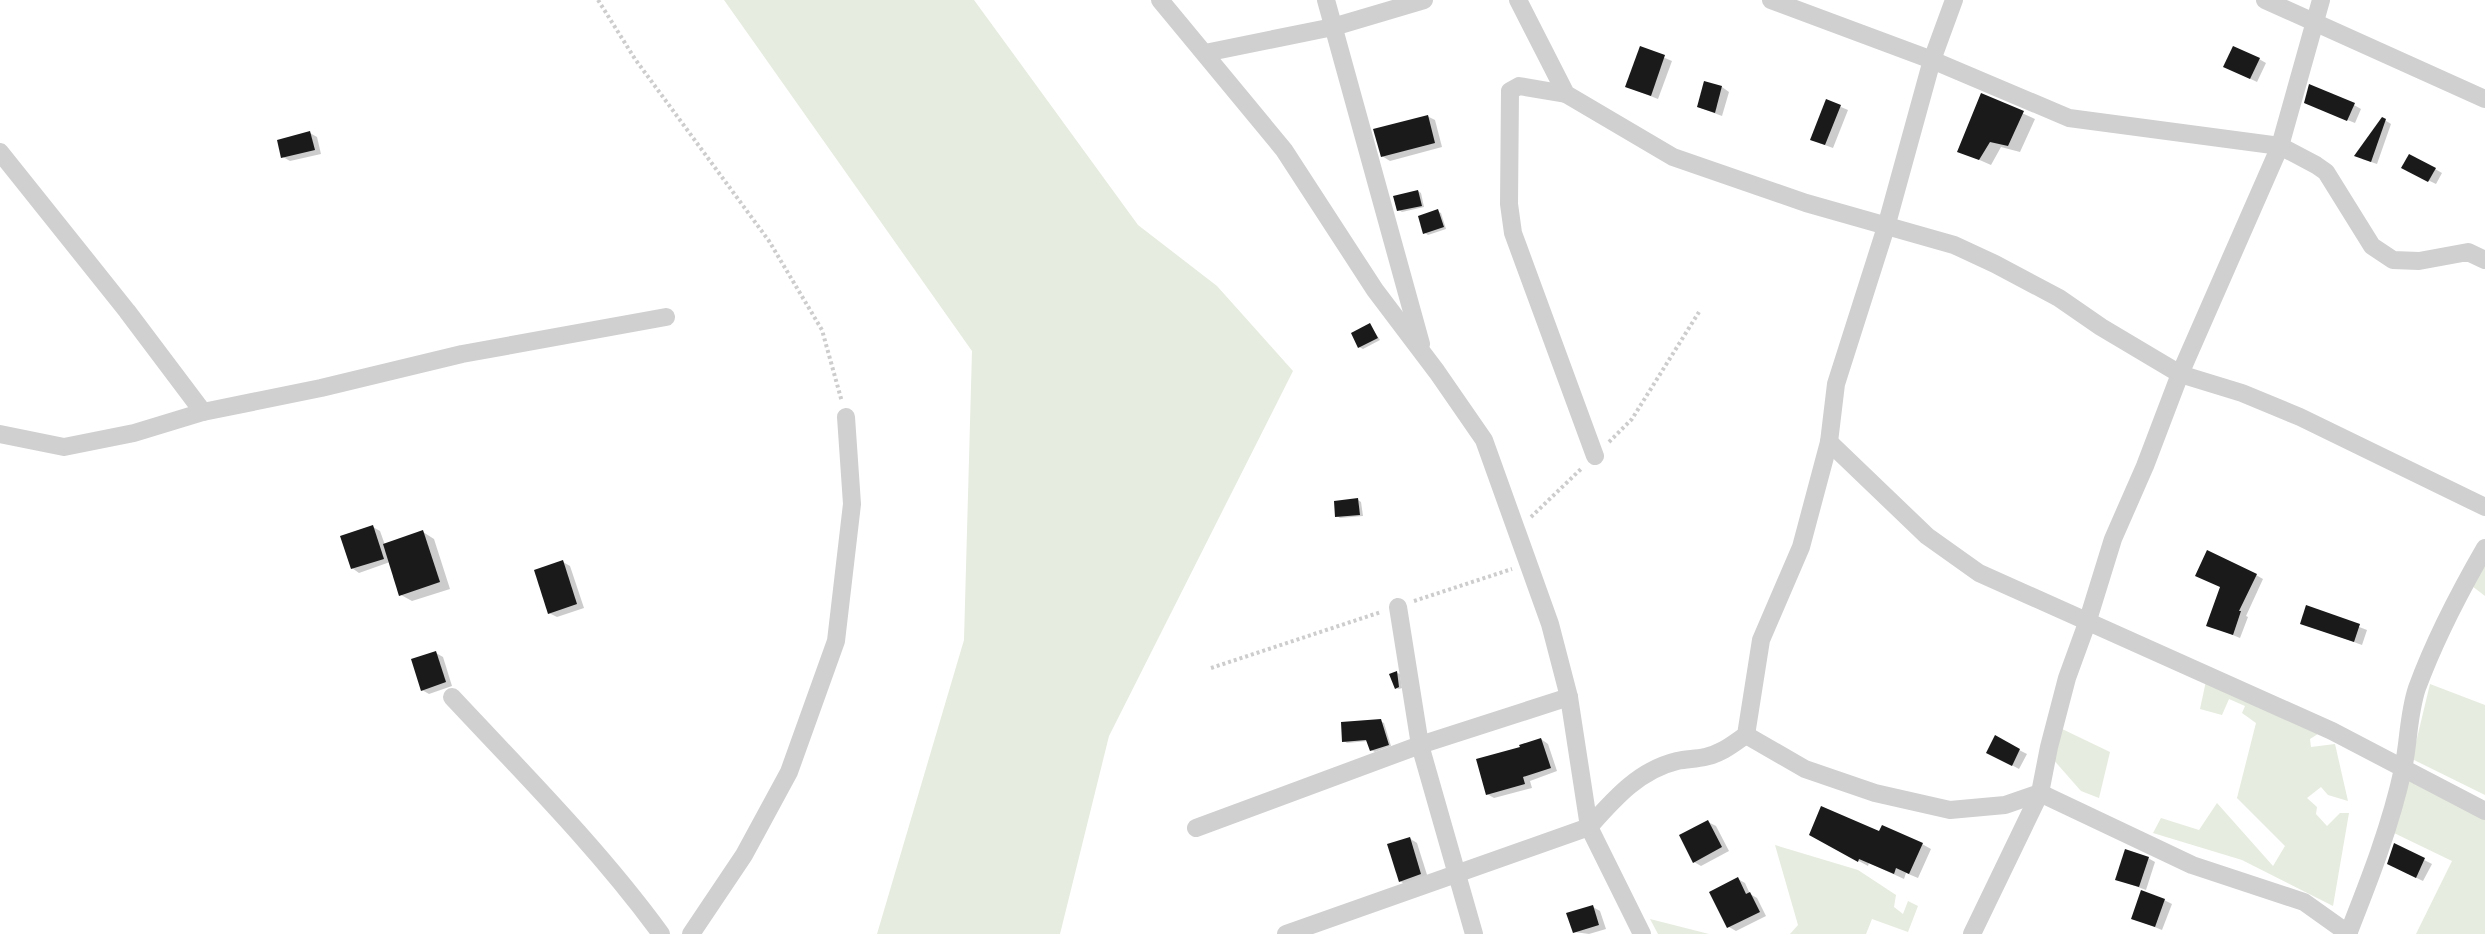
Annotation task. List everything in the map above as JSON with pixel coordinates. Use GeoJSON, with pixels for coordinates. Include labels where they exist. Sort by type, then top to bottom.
{"type":"FeatureCollection","features":[{"type":"Feature","properties":{"kind":"street"},"geometry":{"type":"LineString","coordinates":[[1160,0],[1284,150],[1375,290],[1424,354],[1484,440],[1550,624],[1569,697],[1589,827],[1642,934]]}},
{"type":"Feature","properties":{"kind":"street"},"geometry":{"type":"LineString","coordinates":[[1326,0],[1424,354]]}},
{"type":"Feature","properties":{"kind":"street"},"geometry":{"type":"LineString","coordinates":[[1205,54],[1333,27],[1424,0]]}},
{"type":"Feature","properties":{"kind":"street"},"geometry":{"type":"LineString","coordinates":[[1518,0],[1566,94]]}},
{"type":"Feature","properties":{"kind":"street"},"geometry":{"type":"LineString","coordinates":[[1771,0],[1932,60],[2069,118],[2280,146],[2326,172],[2372,246],[2393,260],[2419,261],[2468,252],[2485,260]]}},
{"type":"Feature","properties":{"kind":"street"},"geometry":{"type":"LineString","coordinates":[[1286,934],[1589,827],[1619,793],[1649,772],[1676,761],[1707,757],[1724,751],[1746,735],[1761,640],[1801,547],[1829,442],[1836,384],[1886,227],[1932,60],[1954,0]]}},
{"type":"Feature","properties":{"kind":"street"},"geometry":{"type":"LineString","coordinates":[[2265,0],[2485,99]]}},
{"type":"Feature","properties":{"kind":"street"},"geometry":{"type":"LineString","coordinates":[[1972,934],[2040,793],[2067,678],[2113,539],[2145,466],[2180,375],[2280,146],[2321,0]]}},
{"type":"Feature","properties":{"kind":"street"},"geometry":{"type":"LineString","coordinates":[[1595,456],[1513,233],[1509,204],[1510,91],[1519,86],[1566,94],[1673,157],[1886,227],[1954,245],[2059,298],[2101,327],[2180,375],[2242,393],[2300,417],[2485,507]]}},
{"type":"Feature","properties":{"kind":"street"},"geometry":{"type":"LineString","coordinates":[[0,152],[127,311],[203,412]]}},
{"type":"Feature","properties":{"kind":"street"},"geometry":{"type":"LineString","coordinates":[[0,434],[64,447],[134,433],[203,412],[321,388],[462,354],[666,317]]}},
{"type":"Feature","properties":{"kind":"street"},"geometry":{"type":"LineString","coordinates":[[691,934],[744,855],[789,772],[836,640],[852,504],[846,417]]}},
{"type":"Feature","properties":{"kind":"street"},"geometry":{"type":"LineString","coordinates":[[1829,442],[1927,536],[1979,573],[2332,731],[2485,811]]}},
{"type":"Feature","properties":{"kind":"street"},"geometry":{"type":"LineString","coordinates":[[1746,735],[1805,769],[1875,794],[1950,810],[2005,805],[2040,793],[2192,865],[2304,902],[2348,934],[2386,830],[2404,768],[2408,729],[2417,690],[2444,624],[2485,548]]}},
{"type":"Feature","properties":{"kind":"street"},"geometry":{"type":"LineString","coordinates":[[1398,607],[1420,745],[1474,934]]}},
{"type":"Feature","properties":{"kind":"street"},"geometry":{"type":"LineString","coordinates":[[452,697],[571,823],[635,898],[662,934]]}},
{"type":"Feature","properties":{"kind":"street"},"geometry":{"type":"LineString","coordinates":[[1196,828],[1420,745],[1569,697]]}},
{"type":"Feature","properties":{"kind":"path"},"geometry":{"type":"LineString","coordinates":[[598,0],[635,59],[770,241],[822,330],[846,417]]}},
{"type":"Feature","properties":{"kind":"path"},"geometry":{"type":"LineString","coordinates":[[1518,530],[1632,419],[1699,312]]}},
{"type":"Feature","properties":{"kind":"path"},"geometry":{"type":"LineString","coordinates":[[1211,668],[1527,564]]}},
{"type":"Feature","properties":{"kind":"shaded area"},"geometry":{"type":"Polygon","coordinates":[[[724,0],[974,0],[1138,225],[1217,286],[1293,371],[1109,736],[1060,934],[877,934],[964,640],[972,351],[724,0]]]}},
{"type":"Feature","properties":{"kind":"shaded area"},"geometry":{"type":"Polygon","coordinates":[[[2485,561],[2485,596],[2472,586],[2485,561]]]}},
{"type":"Feature","properties":{"kind":"shaded area"},"geometry":{"type":"Polygon","coordinates":[[[2206,681],[2324,730],[2310,739],[2311,747],[2335,744],[2348,801],[2328,795],[2321,787],[2307,798],[2317,807],[2316,814],[2327,826],[2340,813],[2349,813],[2333,906],[2242,860],[2153,833],[2161,818],[2199,830],[2217,803],[2273,866],[2285,846],[2237,798],[2256,723],[2242,713],[2245,706],[2229,699],[2222,715],[2200,709],[2206,681]]]}},
{"type":"Feature","properties":{"kind":"shaded area"},"geometry":{"type":"Polygon","coordinates":[[[2430,684],[2485,705],[2485,795],[2412,759],[2430,684]]]}},
{"type":"Feature","properties":{"kind":"shaded area"},"geometry":{"type":"Polygon","coordinates":[[[2060,728],[2110,752],[2099,798],[2081,791],[2052,758],[2060,728]]]}},
{"type":"Feature","properties":{"kind":"shaded area"},"geometry":{"type":"Polygon","coordinates":[[[2409,776],[2485,817],[2485,934],[2416,934],[2452,861],[2394,833],[2409,776]]]}},
{"type":"Feature","properties":{"kind":"shaded area"},"geometry":{"type":"Polygon","coordinates":[[[1775,845],[1858,870],[1896,895],[1894,907],[1903,914],[1908,901],[1918,906],[1908,932],[1872,919],[1866,934],[1790,934],[1798,925],[1775,845]]]}},
{"type":"Feature","properties":{"kind":"shaded area"},"geometry":{"type":"Polygon","coordinates":[[[1650,919],[1709,934],[1658,934],[1650,919]]]}},
{"type":"Feature","properties":{"kind":"building"},"geometry":{"type":"Polygon","coordinates":[[[1640,46],[1665,55],[1651,96],[1625,87],[1640,46]]]}},
{"type":"Feature","properties":{"kind":"building"},"geometry":{"type":"Polygon","coordinates":[[[2233,46],[2260,58],[2250,79],[2223,67],[2233,46]]]}},
{"type":"Feature","properties":{"kind":"building"},"geometry":{"type":"Polygon","coordinates":[[[1704,81],[1722,86],[1715,113],[1697,107],[1704,81]]]}},
{"type":"Feature","properties":{"kind":"building"},"geometry":{"type":"Polygon","coordinates":[[[2309,84],[2355,103],[2347,121],[2304,103],[2309,84]]]}},
{"type":"Feature","properties":{"kind":"building"},"geometry":{"type":"Polygon","coordinates":[[[1981,93],[2024,111],[2008,146],[1990,142],[1979,160],[1957,152],[1981,93]]]}},
{"type":"Feature","properties":{"kind":"building"},"geometry":{"type":"Polygon","coordinates":[[[1826,99],[1841,105],[1825,145],[1810,140],[1826,99]]]}},
{"type":"Feature","properties":{"kind":"building"},"geometry":{"type":"Polygon","coordinates":[[[1428,115],[1435,143],[1381,157],[1373,129],[1428,115]]]}},
{"type":"Feature","properties":{"kind":"building"},"geometry":{"type":"Polygon","coordinates":[[[2382,117],[2386,119],[2371,162],[2354,156],[2382,117]]]}},
{"type":"Feature","properties":{"kind":"building"},"geometry":{"type":"Polygon","coordinates":[[[310,131],[315,150],[281,158],[277,140],[310,131]]]}},
{"type":"Feature","properties":{"kind":"building"},"geometry":{"type":"Polygon","coordinates":[[[2409,154],[2436,168],[2428,182],[2401,168],[2409,154]]]}},
{"type":"Feature","properties":{"kind":"building"},"geometry":{"type":"Polygon","coordinates":[[[1418,190],[1422,206],[1397,211],[1393,196],[1418,190]]]}},
{"type":"Feature","properties":{"kind":"building"},"geometry":{"type":"Polygon","coordinates":[[[1438,209],[1444,227],[1423,234],[1418,216],[1438,209]]]}},
{"type":"Feature","properties":{"kind":"building"},"geometry":{"type":"Polygon","coordinates":[[[1370,323],[1378,338],[1358,348],[1351,333],[1370,323]]]}},
{"type":"Feature","properties":{"kind":"building"},"geometry":{"type":"Polygon","coordinates":[[[1358,498],[1360,515],[1335,517],[1334,501],[1358,498]]]}},
{"type":"Feature","properties":{"kind":"building"},"geometry":{"type":"Polygon","coordinates":[[[373,525],[384,559],[351,569],[340,536],[373,525]]]}},
{"type":"Feature","properties":{"kind":"building"},"geometry":{"type":"Polygon","coordinates":[[[423,530],[440,582],[399,596],[383,544],[423,530]]]}},
{"type":"Feature","properties":{"kind":"building"},"geometry":{"type":"Polygon","coordinates":[[[2207,550],[2257,574],[2239,611],[2241,611],[2233,635],[2206,626],[2220,587],[2195,576],[2207,550]]]}},
{"type":"Feature","properties":{"kind":"building"},"geometry":{"type":"Polygon","coordinates":[[[563,560],[577,604],[548,614],[534,570],[563,560]]]}},
{"type":"Feature","properties":{"kind":"building"},"geometry":{"type":"Polygon","coordinates":[[[2306,605],[2360,624],[2354,642],[2300,624],[2306,605]]]}},
{"type":"Feature","properties":{"kind":"building"},"geometry":{"type":"Polygon","coordinates":[[[436,651],[446,682],[421,691],[411,659],[436,651]]]}},
{"type":"Feature","properties":{"kind":"building"},"geometry":{"type":"Polygon","coordinates":[[[1397,671],[1399,687],[1395,689],[1389,674],[1397,671]]]}},
{"type":"Feature","properties":{"kind":"building"},"geometry":{"type":"Polygon","coordinates":[[[1381,719],[1389,745],[1370,751],[1366,740],[1342,742],[1341,722],[1381,719]]]}},
{"type":"Feature","properties":{"kind":"building"},"geometry":{"type":"Polygon","coordinates":[[[1995,735],[2020,749],[2012,766],[1986,753],[1995,735]]]}},
{"type":"Feature","properties":{"kind":"building"},"geometry":{"type":"Polygon","coordinates":[[[1541,738],[1551,768],[1523,777],[1525,784],[1486,795],[1476,759],[1520,747],[1519,745],[1541,738]]]}},
{"type":"Feature","properties":{"kind":"building"},"geometry":{"type":"Polygon","coordinates":[[[1821,806],[1879,831],[1882,825],[1923,843],[1909,874],[1896,868],[1894,874],[1859,859],[1858,862],[1809,835],[1821,806]]]}},
{"type":"Feature","properties":{"kind":"building"},"geometry":{"type":"Polygon","coordinates":[[[1708,820],[1722,847],[1693,863],[1679,835],[1708,820]]]}},
{"type":"Feature","properties":{"kind":"building"},"geometry":{"type":"Polygon","coordinates":[[[1410,837],[1421,874],[1399,882],[1387,844],[1410,837]]]}},
{"type":"Feature","properties":{"kind":"building"},"geometry":{"type":"Polygon","coordinates":[[[2394,843],[2425,858],[2416,878],[2387,864],[2394,843]]]}},
{"type":"Feature","properties":{"kind":"building"},"geometry":{"type":"Polygon","coordinates":[[[2125,849],[2149,857],[2139,887],[2115,880],[2125,849]]]}},
{"type":"Feature","properties":{"kind":"building"},"geometry":{"type":"Polygon","coordinates":[[[1738,877],[1746,894],[1750,892],[1760,912],[1727,928],[1709,892],[1738,877]]]}},
{"type":"Feature","properties":{"kind":"building"},"geometry":{"type":"Polygon","coordinates":[[[2141,890],[2165,899],[2155,927],[2131,919],[2141,890]]]}},
{"type":"Feature","properties":{"kind":"building"},"geometry":{"type":"Polygon","coordinates":[[[1593,905],[1599,925],[1573,933],[1566,913],[1593,905]]]}}]}
